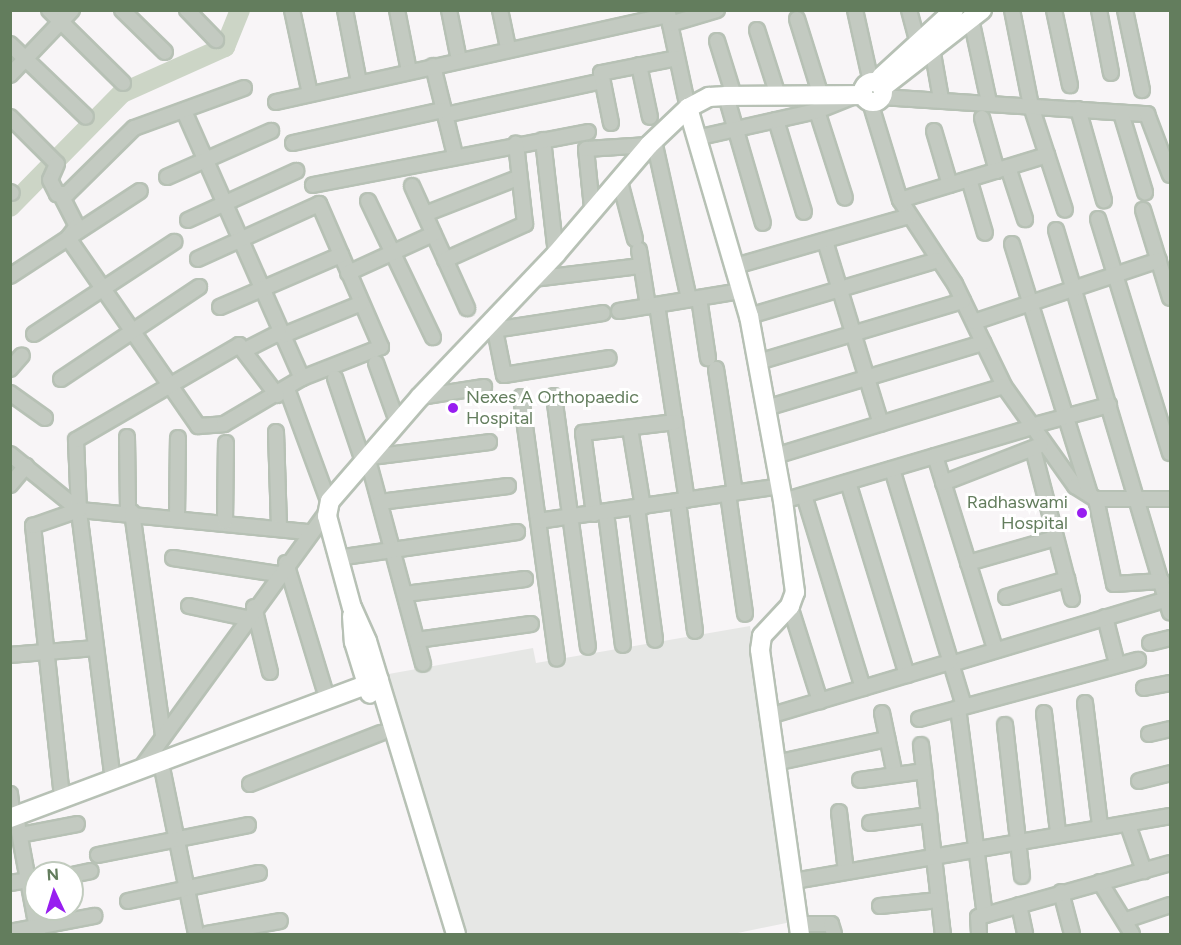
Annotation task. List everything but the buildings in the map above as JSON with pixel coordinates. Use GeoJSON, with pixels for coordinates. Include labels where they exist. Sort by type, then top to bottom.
{"type":"FeatureCollection","features":[{"type":"Feature","properties":{"kind":"street"},"geometry":{"type":"LineString","coordinates":[[49,10],[123,83]]}},
{"type":"Feature","properties":{"kind":"street"},"geometry":{"type":"LineString","coordinates":[[10,75],[72,10]]}},
{"type":"Feature","properties":{"kind":"street"},"geometry":{"type":"LineString","coordinates":[[122,10],[165,52]]}},
{"type":"Feature","properties":{"kind":"street"},"geometry":{"type":"LineString","coordinates":[[187,10],[216,40]]}},
{"type":"Feature","properties":{"kind":"street"},"geometry":{"type":"LineString","coordinates":[[292,10],[310,94]]}},
{"type":"Feature","properties":{"kind":"street"},"geometry":{"type":"LineString","coordinates":[[345,10],[359,82]]}},
{"type":"Feature","properties":{"kind":"street"},"geometry":{"type":"LineString","coordinates":[[397,10],[409,71]]}},
{"type":"Feature","properties":{"kind":"street"},"geometry":{"type":"LineString","coordinates":[[448,10],[459,60]]}},
{"type":"Feature","properties":{"kind":"street"},"geometry":{"type":"LineString","coordinates":[[500,10],[508,49]]}},
{"type":"Feature","properties":{"kind":"street"},"geometry":{"type":"LineString","coordinates":[[276,102],[508,49],[668,16],[717,10]]}},
{"type":"Feature","properties":{"kind":"street"},"geometry":{"type":"LineString","coordinates":[[855,10],[871,92],[900,200],[963,301],[1004,387],[1032,427],[1039,446],[1055,538],[1072,599]]}},
{"type":"Feature","properties":{"kind":"street"},"geometry":{"type":"LineString","coordinates":[[909,10],[925,44],[941,99]]}},
{"type":"Feature","properties":{"kind":"street"},"geometry":{"type":"LineString","coordinates":[[1012,10],[1031,106],[1065,210]]}},
{"type":"Feature","properties":{"kind":"street"},"geometry":{"type":"LineString","coordinates":[[1054,10],[1070,85]]}},
{"type":"Feature","properties":{"kind":"street"},"geometry":{"type":"LineString","coordinates":[[1099,10],[1111,73]]}},
{"type":"Feature","properties":{"kind":"street"},"geometry":{"type":"LineString","coordinates":[[1125,10],[1142,90]]}},
{"type":"Feature","properties":{"kind":"street"},"geometry":{"type":"LineString","coordinates":[[871,92],[925,44],[952,11]]}},
{"type":"Feature","properties":{"kind":"street"},"geometry":{"type":"LineString","coordinates":[[925,44],[976,15],[988,102]]}},
{"type":"Feature","properties":{"kind":"street"},"geometry":{"type":"LineString","coordinates":[[668,16],[696,138],[749,316],[782,494],[795,592],[790,606],[762,636],[775,763],[800,929],[831,924],[834,934]]}},
{"type":"Feature","properties":{"kind":"street"},"geometry":{"type":"LineString","coordinates":[[797,19],[845,198]]}},
{"type":"Feature","properties":{"kind":"street"},"geometry":{"type":"LineString","coordinates":[[757,30],[778,96]]}},
{"type":"Feature","properties":{"kind":"street"},"geometry":{"type":"LineString","coordinates":[[717,40],[736,129],[763,223]]}},
{"type":"Feature","properties":{"kind":"street"},"geometry":{"type":"LineString","coordinates":[[10,44],[86,117]]}},
{"type":"Feature","properties":{"kind":"street"},"geometry":{"type":"LineString","coordinates":[[610,123],[602,81],[603,72],[677,58]]}},
{"type":"Feature","properties":{"kind":"street"},"geometry":{"type":"LineString","coordinates":[[639,65],[650,117]]}},
{"type":"Feature","properties":{"kind":"street"},"geometry":{"type":"LineString","coordinates":[[433,66],[455,155]]}},
{"type":"Feature","properties":{"kind":"street"},"geometry":{"type":"LineString","coordinates":[[293,142],[602,81]]}},
{"type":"Feature","properties":{"kind":"street"},"geometry":{"type":"LineString","coordinates":[[59,194],[71,192],[134,128],[244,88]]}},
{"type":"Feature","properties":{"kind":"street"},"geometry":{"type":"LineString","coordinates":[[696,138],[776,120],[819,103],[871,92],[1078,108],[1151,116],[1170,175]]}},
{"type":"Feature","properties":{"kind":"street"},"geometry":{"type":"LineString","coordinates":[[138,772],[308,532],[420,397],[490,330],[556,254],[592,208],[651,143],[688,108],[710,98],[778,96],[819,103]]}},
{"type":"Feature","properties":{"kind":"street"},"geometry":{"type":"LineString","coordinates":[[1078,108],[1104,200]]}},
{"type":"Feature","properties":{"kind":"street"},"geometry":{"type":"LineString","coordinates":[[184,111],[260,291],[302,378]]}},
{"type":"Feature","properties":{"kind":"street"},"geometry":{"type":"LineString","coordinates":[[1121,113],[1145,192]]}},
{"type":"Feature","properties":{"kind":"street"},"geometry":{"type":"LineString","coordinates":[[10,117],[57,164],[50,180],[76,226],[68,238]]}},
{"type":"Feature","properties":{"kind":"street"},"geometry":{"type":"LineString","coordinates":[[982,118],[1025,219]]}},
{"type":"Feature","properties":{"kind":"street"},"geometry":{"type":"LineString","coordinates":[[776,120],[804,212]]}},
{"type":"Feature","properties":{"kind":"street"},"geometry":{"type":"LineString","coordinates":[[166,177],[271,131]]}},
{"type":"Feature","properties":{"kind":"street"},"geometry":{"type":"LineString","coordinates":[[934,131],[950,185]]}},
{"type":"Feature","properties":{"kind":"street"},"geometry":{"type":"LineString","coordinates":[[313,185],[455,155],[588,132]]}},
{"type":"Feature","properties":{"kind":"street"},"geometry":{"type":"LineString","coordinates":[[543,140],[556,254]]}},
{"type":"Feature","properties":{"kind":"street"},"geometry":{"type":"LineString","coordinates":[[592,208],[586,149],[651,143]]}},
{"type":"Feature","properties":{"kind":"street"},"geometry":{"type":"LineString","coordinates":[[651,143],[712,364],[732,494],[745,614]]}},
{"type":"Feature","properties":{"kind":"street"},"geometry":{"type":"LineString","coordinates":[[445,260],[525,224],[518,178],[516,144]]}},
{"type":"Feature","properties":{"kind":"street"},"geometry":{"type":"LineString","coordinates":[[900,200],[1047,155]]}},
{"type":"Feature","properties":{"kind":"street"},"geometry":{"type":"LineString","coordinates":[[188,220],[296,171]]}},
{"type":"Feature","properties":{"kind":"street"},"geometry":{"type":"LineString","coordinates":[[425,214],[518,178]]}},
{"type":"Feature","properties":{"kind":"street"},"geometry":{"type":"LineString","coordinates":[[619,178],[652,306],[675,422],[695,631]]}},
{"type":"Feature","properties":{"kind":"street"},"geometry":{"type":"LineString","coordinates":[[969,179],[985,233]]}},
{"type":"Feature","properties":{"kind":"street"},"geometry":{"type":"LineString","coordinates":[[412,186],[467,308]]}},
{"type":"Feature","properties":{"kind":"street"},"geometry":{"type":"LineString","coordinates":[[10,276],[140,190]]}},
{"type":"Feature","properties":{"kind":"street"},"geometry":{"type":"LineString","coordinates":[[368,201],[433,338]]}},
{"type":"Feature","properties":{"kind":"street"},"geometry":{"type":"LineString","coordinates":[[68,238],[198,426],[224,424],[282,392],[302,378],[381,347],[319,204],[198,259]]}},
{"type":"Feature","properties":{"kind":"street"},"geometry":{"type":"LineString","coordinates":[[1143,210],[1170,298]]}},
{"type":"Feature","properties":{"kind":"street"},"geometry":{"type":"LineString","coordinates":[[742,264],[909,216]]}},
{"type":"Feature","properties":{"kind":"street"},"geometry":{"type":"LineString","coordinates":[[1098,219],[1170,453]]}},
{"type":"Feature","properties":{"kind":"street"},"geometry":{"type":"LineString","coordinates":[[769,716],[1105,617],[1169,605],[1139,497],[1056,230]]}},
{"type":"Feature","properties":{"kind":"street"},"geometry":{"type":"LineString","coordinates":[[348,273],[434,234]]}},
{"type":"Feature","properties":{"kind":"street"},"geometry":{"type":"LineString","coordinates":[[825,241],[881,424]]}},
{"type":"Feature","properties":{"kind":"street"},"geometry":{"type":"LineString","coordinates":[[34,334],[174,242]]}},
{"type":"Feature","properties":{"kind":"street"},"geometry":{"type":"LineString","coordinates":[[1012,244],[1093,497],[1114,584],[1162,581]]}},
{"type":"Feature","properties":{"kind":"street"},"geometry":{"type":"LineString","coordinates":[[220,307],[341,255]]}},
{"type":"Feature","properties":{"kind":"street"},"geometry":{"type":"LineString","coordinates":[[749,316],[938,260]]}},
{"type":"Feature","properties":{"kind":"street"},"geometry":{"type":"LineString","coordinates":[[974,322],[1159,260]]}},
{"type":"Feature","properties":{"kind":"street"},"geometry":{"type":"LineString","coordinates":[[533,279],[641,266]]}},
{"type":"Feature","properties":{"kind":"street"},"geometry":{"type":"LineString","coordinates":[[61,379],[134,333],[199,287]]}},
{"type":"Feature","properties":{"kind":"street"},"geometry":{"type":"LineString","coordinates":[[619,311],[741,291]]}},
{"type":"Feature","properties":{"kind":"street"},"geometry":{"type":"LineString","coordinates":[[758,362],[963,301]]}},
{"type":"Feature","properties":{"kind":"street"},"geometry":{"type":"LineString","coordinates":[[245,350],[362,303]]}},
{"type":"Feature","properties":{"kind":"street"},"geometry":{"type":"LineString","coordinates":[[490,330],[603,313]]}},
{"type":"Feature","properties":{"kind":"street"},"geometry":{"type":"LineString","coordinates":[[490,330],[504,375],[609,358]]}},
{"type":"Feature","properties":{"kind":"street"},"geometry":{"type":"LineString","coordinates":[[766,408],[983,343]]}},
{"type":"Feature","properties":{"kind":"street"},"geometry":{"type":"LineString","coordinates":[[112,781],[80,510],[76,440],[168,382],[236,346],[245,350],[282,392],[328,508],[337,558],[352,608],[351,631],[373,681],[456,934]]}},
{"type":"Feature","properties":{"kind":"street"},"geometry":{"type":"LineString","coordinates":[[10,369],[22,355]]}},
{"type":"Feature","properties":{"kind":"street"},"geometry":{"type":"LineString","coordinates":[[376,363],[398,424]]}},
{"type":"Feature","properties":{"kind":"street"},"geometry":{"type":"LineString","coordinates":[[335,378],[368,460],[423,664]]}},
{"type":"Feature","properties":{"kind":"street"},"geometry":{"type":"LineString","coordinates":[[420,397],[484,387]]}},
{"type":"Feature","properties":{"kind":"street"},"geometry":{"type":"LineString","coordinates":[[775,456],[1004,387]]}},
{"type":"Feature","properties":{"kind":"street"},"geometry":{"type":"LineString","coordinates":[[10,393],[45,418]]}},
{"type":"Feature","properties":{"kind":"street"},"geometry":{"type":"LineString","coordinates":[[554,396],[588,647]]}},
{"type":"Feature","properties":{"kind":"street"},"geometry":{"type":"LineString","coordinates":[[521,397],[557,659]]}},
{"type":"Feature","properties":{"kind":"street"},"geometry":{"type":"LineString","coordinates":[[538,521],[732,494],[804,495],[1109,405]]}},
{"type":"Feature","properties":{"kind":"street"},"geometry":{"type":"LineString","coordinates":[[623,645],[600,513],[582,434],[675,422]]}},
{"type":"Feature","properties":{"kind":"street"},"geometry":{"type":"LineString","coordinates":[[630,428],[656,640]]}},
{"type":"Feature","properties":{"kind":"street"},"geometry":{"type":"LineString","coordinates":[[276,432],[279,529]]}},
{"type":"Feature","properties":{"kind":"street"},"geometry":{"type":"LineString","coordinates":[[127,437],[130,512],[163,734]]}},
{"type":"Feature","properties":{"kind":"street"},"geometry":{"type":"LineString","coordinates":[[177,517],[178,438]]}},
{"type":"Feature","properties":{"kind":"street"},"geometry":{"type":"LineString","coordinates":[[368,460],[489,442]]}},
{"type":"Feature","properties":{"kind":"street"},"geometry":{"type":"LineString","coordinates":[[225,522],[226,443]]}},
{"type":"Feature","properties":{"kind":"street"},"geometry":{"type":"LineString","coordinates":[[1039,446],[1075,486],[1093,497],[1170,499]]}},
{"type":"Feature","properties":{"kind":"street"},"geometry":{"type":"LineString","coordinates":[[943,483],[1039,446]]}},
{"type":"Feature","properties":{"kind":"street"},"geometry":{"type":"LineString","coordinates":[[10,454],[80,510]]}},
{"type":"Feature","properties":{"kind":"street"},"geometry":{"type":"LineString","coordinates":[[935,456],[995,649]]}},
{"type":"Feature","properties":{"kind":"street"},"geometry":{"type":"LineString","coordinates":[[10,485],[26,466]]}},
{"type":"Feature","properties":{"kind":"street"},"geometry":{"type":"LineString","coordinates":[[892,469],[961,707],[985,915]]}},
{"type":"Feature","properties":{"kind":"street"},"geometry":{"type":"LineString","coordinates":[[848,482],[907,675]]}},
{"type":"Feature","properties":{"kind":"street"},"geometry":{"type":"LineString","coordinates":[[380,502],[508,486]]}},
{"type":"Feature","properties":{"kind":"street"},"geometry":{"type":"LineString","coordinates":[[804,495],[863,688]]}},
{"type":"Feature","properties":{"kind":"street"},"geometry":{"type":"LineString","coordinates":[[62,797],[33,526],[80,510],[130,512],[308,532]]}},
{"type":"Feature","properties":{"kind":"street"},"geometry":{"type":"LineString","coordinates":[[337,558],[517,532]]}},
{"type":"Feature","properties":{"kind":"street"},"geometry":{"type":"LineString","coordinates":[[968,563],[1055,538]]}},
{"type":"Feature","properties":{"kind":"street"},"geometry":{"type":"LineString","coordinates":[[173,558],[282,569]]}},
{"type":"Feature","properties":{"kind":"street"},"geometry":{"type":"LineString","coordinates":[[282,569],[327,698]]}},
{"type":"Feature","properties":{"kind":"street"},"geometry":{"type":"LineString","coordinates":[[405,594],[525,579]]}},
{"type":"Feature","properties":{"kind":"street"},"geometry":{"type":"LineString","coordinates":[[1006,597],[1067,579]]}},
{"type":"Feature","properties":{"kind":"street"},"geometry":{"type":"LineString","coordinates":[[189,606],[250,613]]}},
{"type":"Feature","properties":{"kind":"street"},"geometry":{"type":"LineString","coordinates":[[790,606],[820,701]]}},
{"type":"Feature","properties":{"kind":"street"},"geometry":{"type":"LineString","coordinates":[[250,613],[270,672]]}},
{"type":"Feature","properties":{"kind":"street"},"geometry":{"type":"LineString","coordinates":[[1105,617],[1117,664]]}},
{"type":"Feature","properties":{"kind":"street"},"geometry":{"type":"LineString","coordinates":[[417,640],[531,624]]}},
{"type":"Feature","properties":{"kind":"street"},"geometry":{"type":"LineString","coordinates":[[1150,643],[1170,638]]}},
{"type":"Feature","properties":{"kind":"street"},"geometry":{"type":"LineString","coordinates":[[10,655],[96,648]]}},
{"type":"Feature","properties":{"kind":"street"},"geometry":{"type":"LineString","coordinates":[[919,719],[1138,660]]}},
{"type":"Feature","properties":{"kind":"street"},"geometry":{"type":"LineString","coordinates":[[13,817],[62,797],[138,772],[373,681]]}},
{"type":"Feature","properties":{"kind":"street"},"geometry":{"type":"LineString","coordinates":[[373,681],[381,734],[447,934]]}},
{"type":"Feature","properties":{"kind":"street"},"geometry":{"type":"LineString","coordinates":[[1144,688],[1170,683]]}},
{"type":"Feature","properties":{"kind":"street"},"geometry":{"type":"LineString","coordinates":[[1085,703],[1100,825]]}},
{"type":"Feature","properties":{"kind":"street"},"geometry":{"type":"LineString","coordinates":[[1044,712],[1058,832]]}},
{"type":"Feature","properties":{"kind":"street"},"geometry":{"type":"LineString","coordinates":[[882,713],[895,775]]}},
{"type":"Feature","properties":{"kind":"street"},"geometry":{"type":"LineString","coordinates":[[1005,725],[1022,876]]}},
{"type":"Feature","properties":{"kind":"street"},"geometry":{"type":"LineString","coordinates":[[1149,734],[1170,729]]}},
{"type":"Feature","properties":{"kind":"street"},"geometry":{"type":"LineString","coordinates":[[250,784],[381,734]]}},
{"type":"Feature","properties":{"kind":"street"},"geometry":{"type":"LineString","coordinates":[[775,763],[887,739]]}},
{"type":"Feature","properties":{"kind":"street"},"geometry":{"type":"LineString","coordinates":[[921,745],[943,934]]}},
{"type":"Feature","properties":{"kind":"street"},"geometry":{"type":"LineString","coordinates":[[161,763],[196,934]]}},
{"type":"Feature","properties":{"kind":"street"},"geometry":{"type":"LineString","coordinates":[[860,780],[924,771]]}},
{"type":"Feature","properties":{"kind":"street"},"geometry":{"type":"LineString","coordinates":[[1139,781],[1170,773]]}},
{"type":"Feature","properties":{"kind":"street"},"geometry":{"type":"LineString","coordinates":[[10,794],[13,817],[26,861]]}},
{"type":"Feature","properties":{"kind":"street"},"geometry":{"type":"LineString","coordinates":[[839,812],[846,872]]}},
{"type":"Feature","properties":{"kind":"street"},"geometry":{"type":"LineString","coordinates":[[870,824],[929,815]]}},
{"type":"Feature","properties":{"kind":"street"},"geometry":{"type":"LineString","coordinates":[[794,881],[934,857],[1058,832],[1100,825],[1128,825],[1170,816]]}},
{"type":"Feature","properties":{"kind":"street"},"geometry":{"type":"LineString","coordinates":[[20,835],[77,824]]}},
{"type":"Feature","properties":{"kind":"street"},"geometry":{"type":"LineString","coordinates":[[98,855],[248,825]]}},
{"type":"Feature","properties":{"kind":"street"},"geometry":{"type":"LineString","coordinates":[[1128,825],[1144,871]]}},
{"type":"Feature","properties":{"kind":"street"},"geometry":{"type":"LineString","coordinates":[[979,934],[976,921],[985,915],[1170,863]]}},
{"type":"Feature","properties":{"kind":"street"},"geometry":{"type":"LineString","coordinates":[[84,872],[91,871]]}},
{"type":"Feature","properties":{"kind":"street"},"geometry":{"type":"LineString","coordinates":[[128,901],[259,873]]}},
{"type":"Feature","properties":{"kind":"street"},"geometry":{"type":"LineString","coordinates":[[1100,882],[1132,934]]}},
{"type":"Feature","properties":{"kind":"street"},"geometry":{"type":"LineString","coordinates":[[1061,892],[1072,934]]}},
{"type":"Feature","properties":{"kind":"street"},"geometry":{"type":"LineString","coordinates":[[880,906],[939,900]]}},
{"type":"Feature","properties":{"kind":"street"},"geometry":{"type":"LineString","coordinates":[[1019,905],[1025,934]]}},
{"type":"Feature","properties":{"kind":"street"},"geometry":{"type":"LineString","coordinates":[[1129,919],[1170,905]]}},
{"type":"Feature","properties":{"kind":"street"},"geometry":{"type":"LineString","coordinates":[[10,932],[38,931],[94,916]]}},
{"type":"Feature","properties":{"kind":"street"},"geometry":{"type":"LineString","coordinates":[[207,934],[280,921]]}},
{"type":"Feature","properties":{"kind":"shaded area"},"geometry":{"type":"Polygon","coordinates":[[[750,626],[796,921],[733,934],[466,934],[383,675],[533,648],[536,663],[750,626]]]}},
{"type":"Feature","properties":{"kind":"waterway"},"geometry":{"type":"LineString","coordinates":[[10,207],[122,93],[225,47],[240,10]]}},
{"type":"Feature","properties":{"kind":"place","name":"Nexes A Orthopaedic Hospital"},"geometry":{"type":"Point","coordinates":[453,408]}},
{"type":"Feature","properties":{"kind":"place","name":"Radhaswami Hospital"},"geometry":{"type":"Point","coordinates":[1082,513]}}]}
